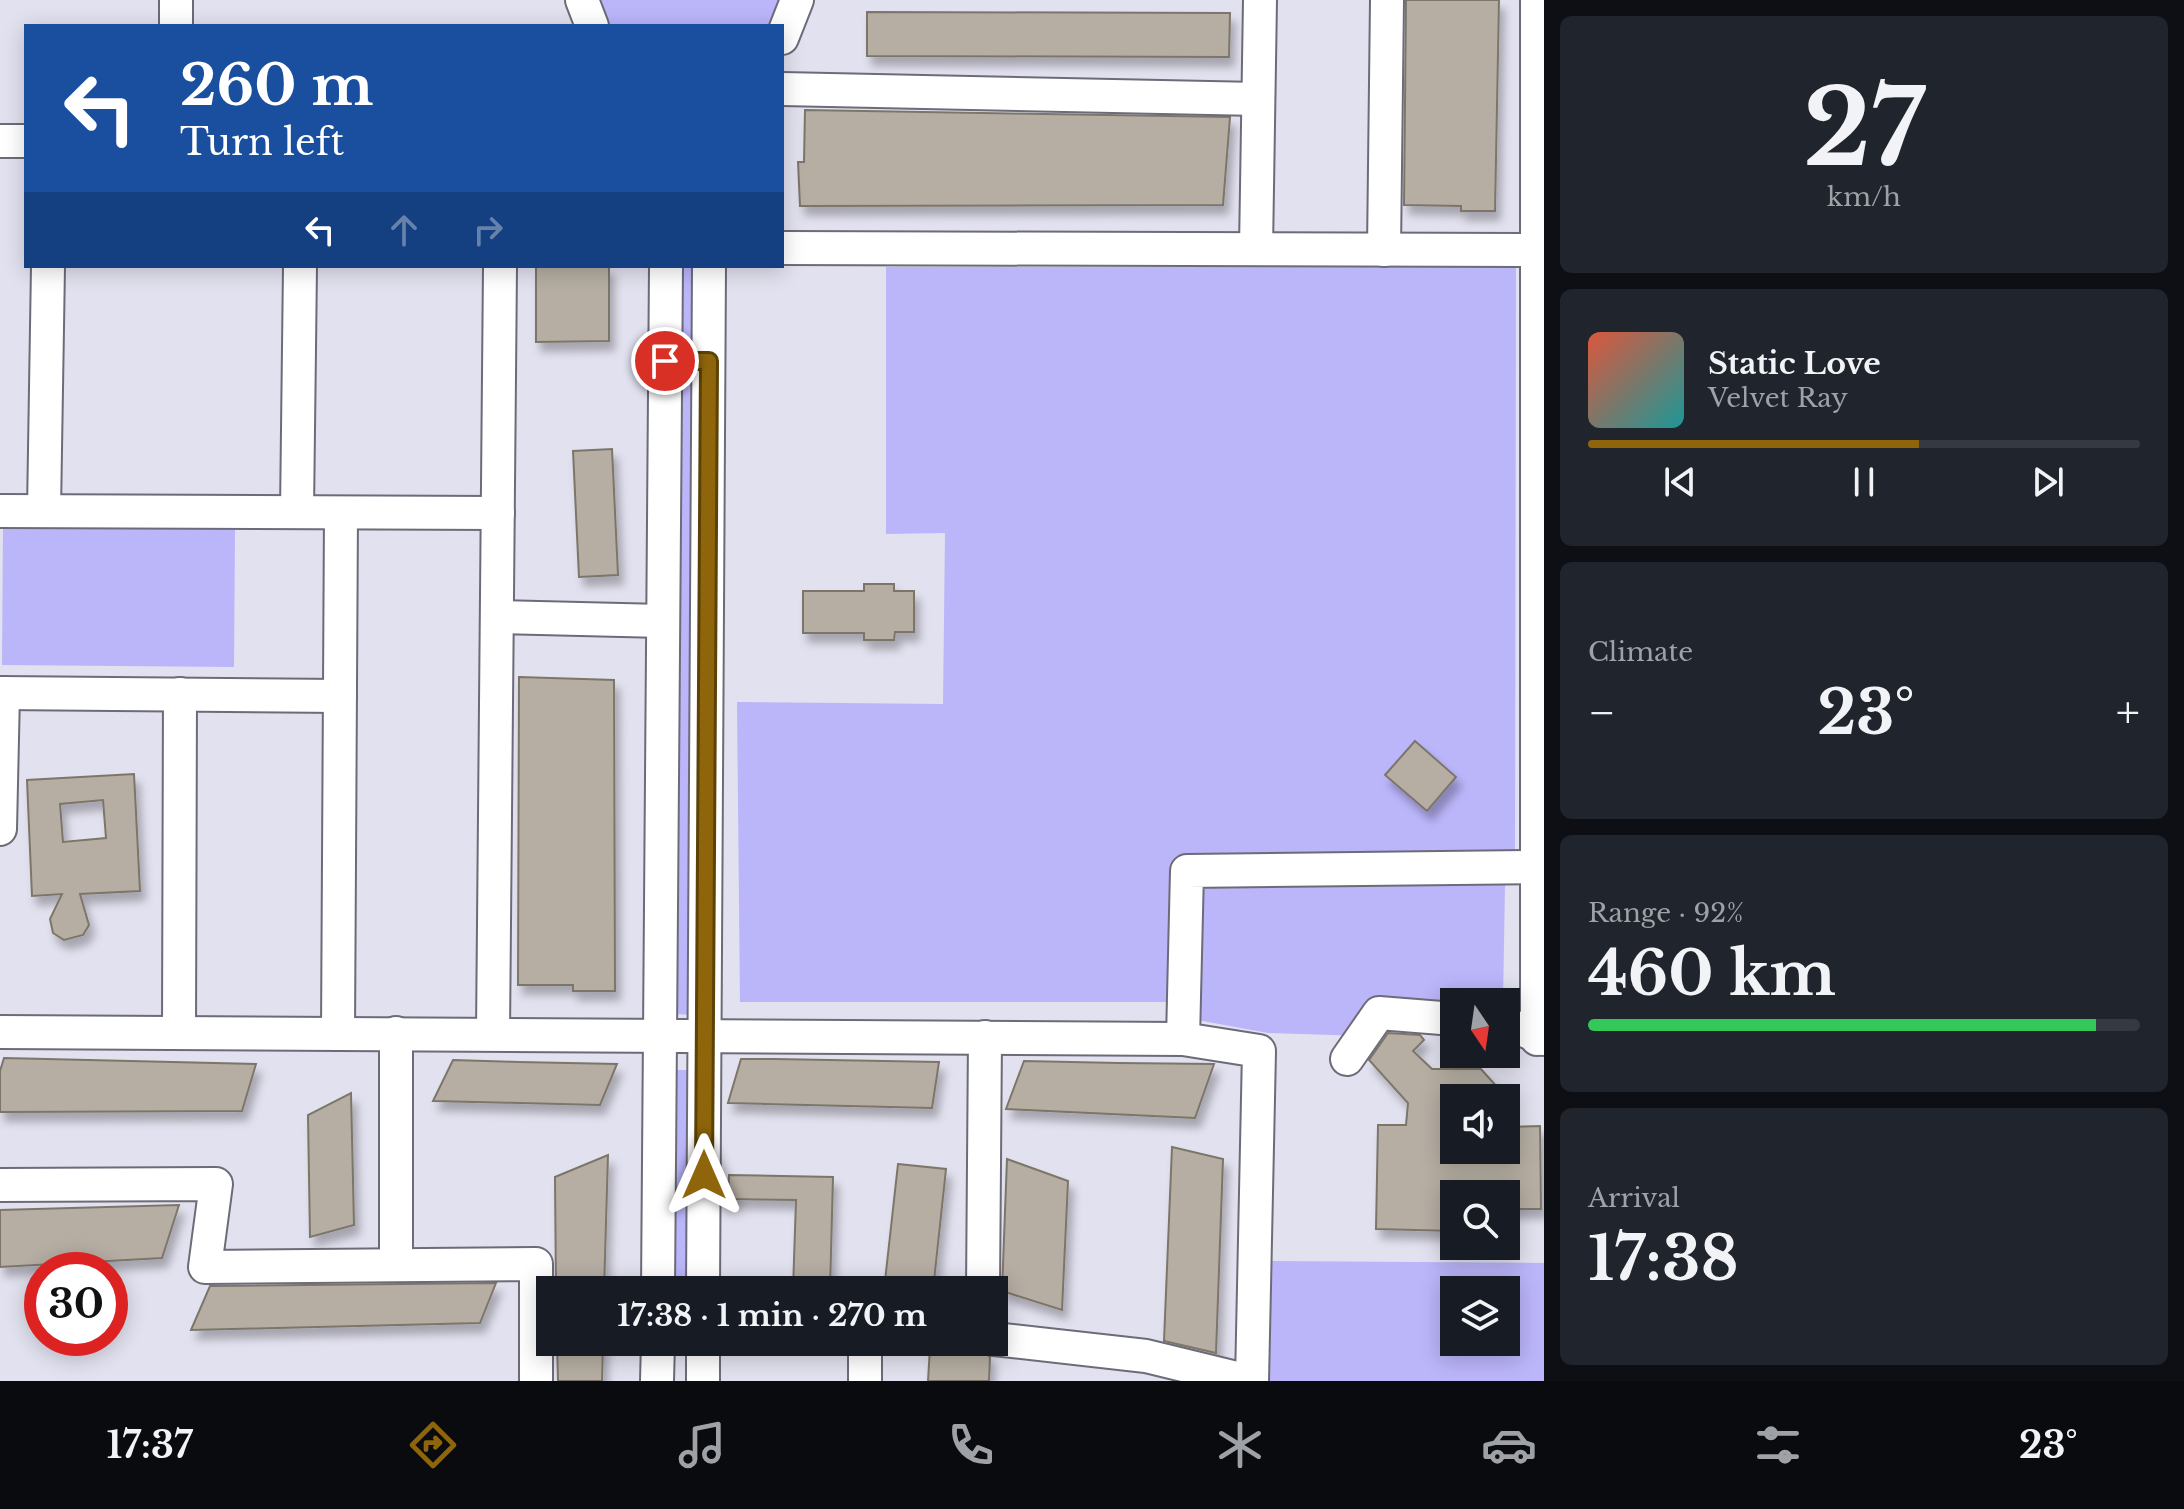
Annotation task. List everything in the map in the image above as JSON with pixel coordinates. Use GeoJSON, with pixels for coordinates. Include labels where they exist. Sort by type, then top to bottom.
{"type":"FeatureCollection","features":[{"type":"Feature","properties":{"kind":"street"},"geometry":{"type":"LineString","coordinates":[[176,0],[176,24]]}},
{"type":"Feature","properties":{"kind":"street"},"geometry":{"type":"LineString","coordinates":[[582,0],[591,24]]}},
{"type":"Feature","properties":{"kind":"street"},"geometry":{"type":"LineString","coordinates":[[784,33],[797,0]]}},
{"type":"Feature","properties":{"kind":"street"},"geometry":{"type":"LineString","coordinates":[[1256,249],[1260,0]]}},
{"type":"Feature","properties":{"kind":"street"},"geometry":{"type":"LineString","coordinates":[[1384,250],[1387,0]]}},
{"type":"Feature","properties":{"kind":"street"},"geometry":{"type":"LineString","coordinates":[[1537,0],[1541,92],[1537,250],[1541,519],[1537,867],[1540,1039]]}},
{"type":"Feature","properties":{"kind":"street"},"geometry":{"type":"LineString","coordinates":[[784,89],[1258,99]]}},
{"type":"Feature","properties":{"kind":"street"},"geometry":{"type":"LineString","coordinates":[[0,141],[24,141]]}},
{"type":"Feature","properties":{"kind":"street"},"geometry":{"type":"LineString","coordinates":[[784,248],[1537,250]]}},
{"type":"Feature","properties":{"kind":"street"},"geometry":{"type":"LineString","coordinates":[[44,511],[48,268]]}},
{"type":"Feature","properties":{"kind":"street"},"geometry":{"type":"LineString","coordinates":[[297,512],[300,268]]}},
{"type":"Feature","properties":{"kind":"street"},"geometry":{"type":"LineString","coordinates":[[493,1034],[500,268]]}},
{"type":"Feature","properties":{"kind":"street"},"geometry":{"type":"LineString","coordinates":[[658,1276],[666,268]]}},
{"type":"Feature","properties":{"kind":"street"},"geometry":{"type":"LineString","coordinates":[[703,1276],[709,268]]}},
{"type":"Feature","properties":{"kind":"street"},"geometry":{"type":"LineString","coordinates":[[665,361],[709,361]]}},
{"type":"Feature","properties":{"kind":"street"},"geometry":{"type":"LineString","coordinates":[[0,511],[498,513]]}},
{"type":"Feature","properties":{"kind":"street"},"geometry":{"type":"LineString","coordinates":[[338,1033],[341,513]]}},
{"type":"Feature","properties":{"kind":"street"},"geometry":{"type":"LineString","coordinates":[[497,617],[663,621]]}},
{"type":"Feature","properties":{"kind":"street"},"geometry":{"type":"LineString","coordinates":[[0,829],[2,693],[340,696]]}},
{"type":"Feature","properties":{"kind":"street"},"geometry":{"type":"LineString","coordinates":[[179,1032],[180,694]]}},
{"type":"Feature","properties":{"kind":"street"},"geometry":{"type":"LineString","coordinates":[[1183,1039],[1187,871],[1537,867]]}},
{"type":"Feature","properties":{"kind":"street"},"geometry":{"type":"LineString","coordinates":[[1347,1059],[1379,1013],[1440,1018]]}},
{"type":"Feature","properties":{"kind":"street"},"geometry":{"type":"LineString","coordinates":[[1520,1027],[1540,1039]]}},
{"type":"Feature","properties":{"kind":"street"},"geometry":{"type":"LineString","coordinates":[[0,1032],[1183,1039],[1259,1051],[1250,1381],[1146,1356],[1008,1341]]}},
{"type":"Feature","properties":{"kind":"street"},"geometry":{"type":"LineString","coordinates":[[396,1033],[396,1265]]}},
{"type":"Feature","properties":{"kind":"street"},"geometry":{"type":"LineString","coordinates":[[983,1276],[985,1037]]}},
{"type":"Feature","properties":{"kind":"street"},"geometry":{"type":"LineString","coordinates":[[0,1185],[216,1184],[205,1267],[536,1264],[536,1381]]}},
{"type":"Feature","properties":{"kind":"street"},"geometry":{"type":"LineString","coordinates":[[657,1381],[658,1356]]}},
{"type":"Feature","properties":{"kind":"street"},"geometry":{"type":"LineString","coordinates":[[701,1380],[702,1356]]}},
{"type":"Feature","properties":{"kind":"street"},"geometry":{"type":"LineString","coordinates":[[865,1356],[865,1381]]}},
{"type":"Feature","properties":{"kind":"shaded area"},"geometry":{"type":"Polygon","coordinates":[[[595,0],[784,0],[775,24],[604,24],[595,0]]]}},
{"type":"Feature","properties":{"kind":"shaded area"},"geometry":{"type":"Polygon","coordinates":[[[886,267],[1516,267],[1515,858],[1177,858],[1176,1002],[740,1002],[737,702],[943,704],[945,533],[886,534],[886,267]]]}},
{"type":"Feature","properties":{"kind":"shaded area"},"geometry":{"type":"Polygon","coordinates":[[[676,268],[702,268],[701,345],[676,345],[676,268]]]}},
{"type":"Feature","properties":{"kind":"shaded area"},"geometry":{"type":"Polygon","coordinates":[[[677,377],[697,377],[694,1015],[675,1014],[677,377]]]}},
{"type":"Feature","properties":{"kind":"shaded area"},"geometry":{"type":"Polygon","coordinates":[[[3,526],[235,528],[234,667],[2,665],[3,526]]]}},
{"type":"Feature","properties":{"kind":"shaded area"},"geometry":{"type":"Polygon","coordinates":[[[1194,881],[1505,884],[1503,988],[1440,988],[1440,1034],[1427,1034],[1402,1005],[1364,1036],[1268,1033],[1197,1020],[1194,881]]]}},
{"type":"Feature","properties":{"kind":"shaded area"},"geometry":{"type":"Polygon","coordinates":[[[671,1070],[690,1070],[690,1276],[671,1276],[671,1070]]]}},
{"type":"Feature","properties":{"kind":"shaded area"},"geometry":{"type":"Polygon","coordinates":[[[1268,1261],[1544,1263],[1544,1381],[1267,1381],[1268,1261]]]}},
{"type":"Feature","properties":{"kind":"building"},"geometry":{"type":"Polygon","coordinates":[[[1406,0],[1499,0],[1495,211],[1461,211],[1461,206],[1404,205],[1406,0]]]}},
{"type":"Feature","properties":{"kind":"building"},"geometry":{"type":"Polygon","coordinates":[[[867,12],[1230,13],[1229,57],[867,56],[867,12]]]}},
{"type":"Feature","properties":{"kind":"building"},"geometry":{"type":"Polygon","coordinates":[[[805,110],[1230,117],[1223,205],[800,206],[798,162],[804,162],[805,110]]]}},
{"type":"Feature","properties":{"kind":"building"},"geometry":{"type":"Polygon","coordinates":[[[536,268],[609,268],[609,341],[536,342],[536,268]]]}},
{"type":"Feature","properties":{"kind":"building"},"geometry":{"type":"Polygon","coordinates":[[[612,449],[618,575],[579,577],[573,451],[612,449]]]}},
{"type":"Feature","properties":{"kind":"building"},"geometry":{"type":"Polygon","coordinates":[[[864,584],[894,584],[894,591],[914,591],[914,632],[895,632],[894,640],[864,640],[864,633],[803,633],[803,591],[864,591],[864,584]]]}},
{"type":"Feature","properties":{"kind":"building"},"geometry":{"type":"Polygon","coordinates":[[[519,677],[614,680],[615,991],[573,991],[573,985],[518,985],[519,677]]]}},
{"type":"Feature","properties":{"kind":"building"},"geometry":{"type":"Polygon","coordinates":[[[1415,741],[1456,777],[1427,811],[1385,775],[1415,741]]]}},
{"type":"Feature","properties":{"kind":"building"},"geometry":{"type":"Polygon","coordinates":[[[134,774],[140,891],[80,894],[89,925],[83,935],[64,940],[53,933],[50,919],[62,894],[32,896],[27,780],[134,774]],[[103,800],[60,804],[63,842],[106,838],[103,800]]]}},
{"type":"Feature","properties":{"kind":"building"},"geometry":{"type":"Polygon","coordinates":[[[1388,1033],[1420,1035],[1424,1040],[1413,1051],[1432,1069],[1481,1069],[1494,1084],[1440,1084],[1440,1164],[1520,1164],[1520,1127],[1540,1126],[1541,1209],[1520,1209],[1520,1180],[1440,1180],[1440,1231],[1376,1229],[1378,1125],[1406,1125],[1408,1103],[1369,1060],[1388,1033]]]}},
{"type":"Feature","properties":{"kind":"building"},"geometry":{"type":"Polygon","coordinates":[[[4,1058],[256,1064],[242,1111],[0,1112],[0,1071],[4,1058]]]}},
{"type":"Feature","properties":{"kind":"building"},"geometry":{"type":"Polygon","coordinates":[[[741,1059],[939,1062],[932,1108],[728,1103],[741,1059]]]}},
{"type":"Feature","properties":{"kind":"building"},"geometry":{"type":"Polygon","coordinates":[[[453,1060],[617,1064],[600,1105],[433,1101],[453,1060]]]}},
{"type":"Feature","properties":{"kind":"building"},"geometry":{"type":"Polygon","coordinates":[[[1024,1061],[1214,1064],[1195,1118],[1006,1109],[1024,1061]]]}},
{"type":"Feature","properties":{"kind":"building"},"geometry":{"type":"Polygon","coordinates":[[[351,1093],[354,1225],[310,1237],[308,1115],[351,1093]]]}},
{"type":"Feature","properties":{"kind":"building"},"geometry":{"type":"Polygon","coordinates":[[[1172,1147],[1223,1159],[1216,1353],[1164,1341],[1172,1147]]]}},
{"type":"Feature","properties":{"kind":"building"},"geometry":{"type":"Polygon","coordinates":[[[608,1155],[604,1276],[556,1276],[555,1177],[608,1155]]]}},
{"type":"Feature","properties":{"kind":"building"},"geometry":{"type":"Polygon","coordinates":[[[1007,1159],[1068,1181],[1062,1310],[1008,1293],[1008,1276],[1003,1276],[1007,1159]]]}},
{"type":"Feature","properties":{"kind":"building"},"geometry":{"type":"Polygon","coordinates":[[[898,1164],[946,1169],[935,1276],[886,1276],[898,1164]]]}},
{"type":"Feature","properties":{"kind":"building"},"geometry":{"type":"Polygon","coordinates":[[[729,1175],[833,1177],[830,1276],[793,1276],[796,1200],[728,1199],[729,1175]]]}},
{"type":"Feature","properties":{"kind":"building"},"geometry":{"type":"Polygon","coordinates":[[[179,1205],[162,1258],[128,1260],[128,1252],[24,1252],[24,1266],[0,1267],[0,1210],[179,1205]]]}},
{"type":"Feature","properties":{"kind":"building"},"geometry":{"type":"Polygon","coordinates":[[[496,1283],[480,1323],[191,1330],[210,1286],[496,1283]]]}},
{"type":"Feature","properties":{"kind":"building"},"geometry":{"type":"Polygon","coordinates":[[[557,1356],[603,1356],[602,1381],[558,1381],[557,1356]]]}},
{"type":"Feature","properties":{"kind":"building"},"geometry":{"type":"Polygon","coordinates":[[[929,1356],[990,1357],[989,1381],[928,1381],[929,1356]]]}},
{"type":"Feature","properties":{"kind":"route"},"geometry":{"type":"LineString","coordinates":[[665,361],[709,361],[704,1175]]}}]}
